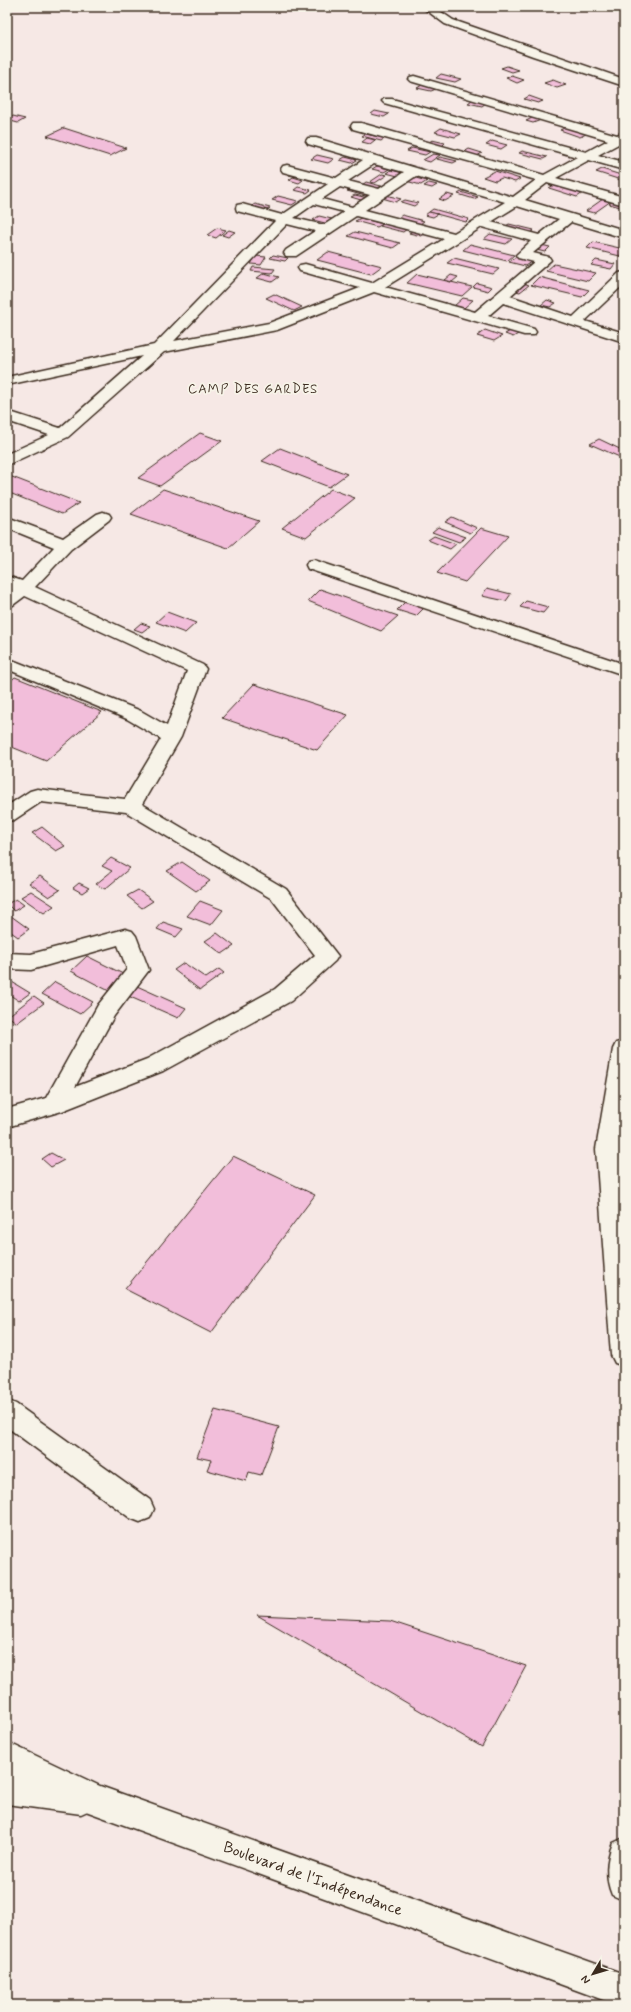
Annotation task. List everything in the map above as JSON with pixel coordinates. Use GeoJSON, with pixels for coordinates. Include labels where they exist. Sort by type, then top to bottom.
{"type":"FeatureCollection","features":[{"type":"Feature","properties":{"kind":"main road"},"geometry":{"type":"LineString","coordinates":[[427,7],[449,22],[537,54],[624,83]]}},
{"type":"Feature","properties":{"kind":"main road"},"geometry":{"type":"LineString","coordinates":[[414,79],[511,108],[621,138]]}},
{"type":"Feature","properties":{"kind":"main road"},"geometry":{"type":"LineString","coordinates":[[388,101],[624,166]]}},
{"type":"Feature","properties":{"kind":"main road"},"geometry":{"type":"LineString","coordinates":[[470,135],[511,108]]}},
{"type":"Feature","properties":{"kind":"main road"},"geometry":{"type":"LineString","coordinates":[[357,126],[624,201]]}},
{"type":"Feature","properties":{"kind":"main road"},"geometry":{"type":"LineString","coordinates":[[7,381],[111,357],[272,327],[375,287],[516,201],[546,179],[621,138]]}},
{"type":"Feature","properties":{"kind":"main road"},"geometry":{"type":"LineString","coordinates":[[312,141],[624,234]]}},
{"type":"Feature","properties":{"kind":"main road"},"geometry":{"type":"LineString","coordinates":[[446,151],[458,143]]}},
{"type":"Feature","properties":{"kind":"main road"},"geometry":{"type":"LineString","coordinates":[[9,457],[63,434],[158,349],[284,219],[373,159]]}},
{"type":"Feature","properties":{"kind":"main road"},"geometry":{"type":"LineString","coordinates":[[287,169],[381,194]]}},
{"type":"Feature","properties":{"kind":"main road"},"geometry":{"type":"LineString","coordinates":[[291,253],[415,171]]}},
{"type":"Feature","properties":{"kind":"main road"},"geometry":{"type":"LineString","coordinates":[[312,200],[456,238]]}},
{"type":"Feature","properties":{"kind":"main road"},"geometry":{"type":"LineString","coordinates":[[242,208],[326,230]]}},
{"type":"Feature","properties":{"kind":"main road"},"geometry":{"type":"LineString","coordinates":[[478,317],[499,297],[544,260],[523,255],[569,217]]}},
{"type":"Feature","properties":{"kind":"main road"},"geometry":{"type":"LineString","coordinates":[[481,223],[540,240]]}},
{"type":"Feature","properties":{"kind":"main road"},"geometry":{"type":"LineString","coordinates":[[305,268],[529,332]]}},
{"type":"Feature","properties":{"kind":"main road"},"geometry":{"type":"LineString","coordinates":[[576,322],[624,276]]}},
{"type":"Feature","properties":{"kind":"main road"},"geometry":{"type":"LineString","coordinates":[[499,297],[624,338]]}},
{"type":"Feature","properties":{"kind":"main road"},"geometry":{"type":"LineString","coordinates":[[7,416],[63,434]]}},
{"type":"Feature","properties":{"kind":"main road"},"geometry":{"type":"LineString","coordinates":[[7,601],[25,588],[65,545],[103,517]]}},
{"type":"Feature","properties":{"kind":"main road"},"geometry":{"type":"LineString","coordinates":[[7,522],[65,545]]}},
{"type":"Feature","properties":{"kind":"main road"},"geometry":{"type":"LineString","coordinates":[[314,564],[624,670]]}},
{"type":"Feature","properties":{"kind":"main road"},"geometry":{"type":"LineString","coordinates":[[7,581],[198,669],[172,737],[131,806]]}},
{"type":"Feature","properties":{"kind":"main road"},"geometry":{"type":"LineString","coordinates":[[7,663],[134,715],[172,737]]}},
{"type":"Feature","properties":{"kind":"main road"},"geometry":{"type":"LineString","coordinates":[[7,816],[37,795],[131,806],[279,894],[327,956],[283,995],[155,1065],[54,1105],[7,1118]]}},
{"type":"Feature","properties":{"kind":"main road"},"geometry":{"type":"LineString","coordinates":[[7,961],[30,962],[125,936],[138,970],[106,1011],[54,1105]]}},
{"type":"Feature","properties":{"kind":"main road"},"geometry":{"type":"LineString","coordinates":[[624,1049],[608,1149],[624,1355]]}},
{"type":"Feature","properties":{"kind":"main road"},"geometry":{"type":"LineString","coordinates":[[7,1412],[140,1509]]}},
{"type":"Feature","properties":{"kind":"main road","name":"Boulevard de l'Indépendance"},"geometry":{"type":"LineString","coordinates":[[7,1757],[94,1800],[624,1991]]}},
{"type":"Feature","properties":{"kind":"main road"},"geometry":{"type":"LineString","coordinates":[[7,1789],[94,1800]]}},
{"type":"Feature","properties":{"kind":"building"},"geometry":{"type":"Polygon","coordinates":[[[507,66],[519,70],[512,72],[501,68],[507,66]]]}},
{"type":"Feature","properties":{"kind":"building"},"geometry":{"type":"Polygon","coordinates":[[[441,74],[461,79],[455,82],[436,78],[441,74]]]}},
{"type":"Feature","properties":{"kind":"building"},"geometry":{"type":"Polygon","coordinates":[[[512,76],[524,80],[517,83],[506,78],[512,76]]]}},
{"type":"Feature","properties":{"kind":"building"},"geometry":{"type":"Polygon","coordinates":[[[553,80],[566,85],[557,88],[544,83],[553,80]]]}},
{"type":"Feature","properties":{"kind":"building"},"geometry":{"type":"Polygon","coordinates":[[[422,85],[436,89],[431,91],[417,88],[422,85]]]}},
{"type":"Feature","properties":{"kind":"building"},"geometry":{"type":"Polygon","coordinates":[[[529,96],[543,101],[538,103],[524,99],[529,96]]]}},
{"type":"Feature","properties":{"kind":"building"},"geometry":{"type":"Polygon","coordinates":[[[472,100],[486,103],[482,106],[468,103],[472,100]]]}},
{"type":"Feature","properties":{"kind":"building"},"geometry":{"type":"Polygon","coordinates":[[[375,111],[389,114],[384,117],[371,114],[375,111]]]}},
{"type":"Feature","properties":{"kind":"building"},"geometry":{"type":"Polygon","coordinates":[[[13,116],[25,119],[18,123],[7,120],[13,116]]]}},
{"type":"Feature","properties":{"kind":"building"},"geometry":{"type":"Polygon","coordinates":[[[534,117],[541,120],[533,123],[526,121],[534,117]]]}},
{"type":"Feature","properties":{"kind":"building"},"geometry":{"type":"Polygon","coordinates":[[[566,127],[586,134],[580,137],[560,130],[566,127]]]}},
{"type":"Feature","properties":{"kind":"building"},"geometry":{"type":"Polygon","coordinates":[[[64,128],[126,148],[110,156],[47,136],[64,128]]]}},
{"type":"Feature","properties":{"kind":"building"},"geometry":{"type":"Polygon","coordinates":[[[441,128],[461,134],[455,137],[435,132],[441,128]]]}},
{"type":"Feature","properties":{"kind":"building"},"geometry":{"type":"Polygon","coordinates":[[[365,134],[385,138],[381,141],[362,136],[365,134]]]}},
{"type":"Feature","properties":{"kind":"building"},"geometry":{"type":"Polygon","coordinates":[[[367,138],[375,140],[370,144],[362,142],[367,138]]]}},
{"type":"Feature","properties":{"kind":"building"},"geometry":{"type":"Polygon","coordinates":[[[432,140],[445,143],[442,146],[428,143],[432,140]]]}},
{"type":"Feature","properties":{"kind":"building"},"geometry":{"type":"Polygon","coordinates":[[[492,141],[507,145],[501,149],[486,145],[492,141]]]}},
{"type":"Feature","properties":{"kind":"building"},"geometry":{"type":"Polygon","coordinates":[[[412,148],[430,152],[425,155],[407,151],[412,148]]]}},
{"type":"Feature","properties":{"kind":"building"},"geometry":{"type":"Polygon","coordinates":[[[469,149],[482,153],[477,156],[464,152],[469,149]]]}},
{"type":"Feature","properties":{"kind":"building"},"geometry":{"type":"Polygon","coordinates":[[[522,151],[547,157],[543,159],[519,153],[522,151]]]}},
{"type":"Feature","properties":{"kind":"building"},"geometry":{"type":"Polygon","coordinates":[[[433,154],[440,155],[430,162],[423,160],[433,154]]]}},
{"type":"Feature","properties":{"kind":"building"},"geometry":{"type":"Polygon","coordinates":[[[317,155],[334,159],[328,163],[311,159],[317,155]]]}},
{"type":"Feature","properties":{"kind":"building"},"geometry":{"type":"Polygon","coordinates":[[[345,157],[357,160],[352,163],[340,160],[345,157]]]}},
{"type":"Feature","properties":{"kind":"building"},"geometry":{"type":"Polygon","coordinates":[[[440,157],[457,161],[453,163],[437,159],[440,157]]]}},
{"type":"Feature","properties":{"kind":"building"},"geometry":{"type":"Polygon","coordinates":[[[377,166],[389,169],[384,172],[372,169],[377,166]]]}},
{"type":"Feature","properties":{"kind":"building"},"geometry":{"type":"Polygon","coordinates":[[[602,169],[624,176],[624,181],[596,172],[602,169]]]}},
{"type":"Feature","properties":{"kind":"building"},"geometry":{"type":"Polygon","coordinates":[[[391,170],[403,173],[398,176],[386,173],[391,170]]]}},
{"type":"Feature","properties":{"kind":"building"},"geometry":{"type":"Polygon","coordinates":[[[495,171],[520,179],[515,182],[502,178],[495,181],[483,177],[495,171]]]}},
{"type":"Feature","properties":{"kind":"building"},"geometry":{"type":"Polygon","coordinates":[[[293,173],[323,181],[320,183],[289,175],[293,173]]]}},
{"type":"Feature","properties":{"kind":"building"},"geometry":{"type":"Polygon","coordinates":[[[382,174],[387,175],[375,183],[370,182],[382,174]]]}},
{"type":"Feature","properties":{"kind":"building"},"geometry":{"type":"Polygon","coordinates":[[[293,177],[303,180],[299,183],[289,180],[293,177]]]}},
{"type":"Feature","properties":{"kind":"building"},"geometry":{"type":"Polygon","coordinates":[[[412,177],[427,181],[421,185],[406,181],[412,177]]]}},
{"type":"Feature","properties":{"kind":"building"},"geometry":{"type":"Polygon","coordinates":[[[366,182],[381,186],[377,189],[362,185],[366,182]]]}},
{"type":"Feature","properties":{"kind":"building"},"geometry":{"type":"Polygon","coordinates":[[[429,183],[437,185],[432,188],[424,186],[429,183]]]}},
{"type":"Feature","properties":{"kind":"building"},"geometry":{"type":"Polygon","coordinates":[[[554,185],[583,193],[577,197],[549,188],[554,185]]]}},
{"type":"Feature","properties":{"kind":"building"},"geometry":{"type":"Polygon","coordinates":[[[298,187],[311,190],[307,193],[294,190],[298,187]]]}},
{"type":"Feature","properties":{"kind":"building"},"geometry":{"type":"Polygon","coordinates":[[[351,189],[372,195],[369,197],[347,191],[351,189]]]}},
{"type":"Feature","properties":{"kind":"building"},"geometry":{"type":"Polygon","coordinates":[[[461,192],[478,197],[474,199],[458,194],[461,192]]]}},
{"type":"Feature","properties":{"kind":"building"},"geometry":{"type":"Polygon","coordinates":[[[447,194],[454,196],[445,201],[439,199],[447,194]]]}},
{"type":"Feature","properties":{"kind":"building"},"geometry":{"type":"Polygon","coordinates":[[[355,195],[368,198],[364,201],[351,197],[355,195]]]}},
{"type":"Feature","properties":{"kind":"building"},"geometry":{"type":"Polygon","coordinates":[[[386,195],[401,199],[396,202],[382,198],[386,195]]]}},
{"type":"Feature","properties":{"kind":"building"},"geometry":{"type":"Polygon","coordinates":[[[278,196],[298,201],[292,205],[272,200],[278,196]]]}},
{"type":"Feature","properties":{"kind":"building"},"geometry":{"type":"Polygon","coordinates":[[[603,199],[611,201],[594,213],[586,211],[603,199]]]}},
{"type":"Feature","properties":{"kind":"building"},"geometry":{"type":"Polygon","coordinates":[[[405,200],[418,203],[414,206],[401,202],[405,200]]]}},
{"type":"Feature","properties":{"kind":"building"},"geometry":{"type":"Polygon","coordinates":[[[613,201],[624,204],[624,208],[609,204],[613,201]]]}},
{"type":"Feature","properties":{"kind":"building"},"geometry":{"type":"Polygon","coordinates":[[[255,204],[270,208],[266,211],[250,207],[255,204]]]}},
{"type":"Feature","properties":{"kind":"building"},"geometry":{"type":"Polygon","coordinates":[[[433,209],[469,219],[466,222],[429,212],[433,209]]]}},
{"type":"Feature","properties":{"kind":"building"},"geometry":{"type":"Polygon","coordinates":[[[429,212],[438,214],[433,217],[425,215],[429,212]]]}},
{"type":"Feature","properties":{"kind":"building"},"geometry":{"type":"Polygon","coordinates":[[[402,215],[424,221],[420,224],[398,218],[402,215]]]}},
{"type":"Feature","properties":{"kind":"building"},"geometry":{"type":"Polygon","coordinates":[[[319,216],[336,220],[329,224],[313,220],[319,216]]]}},
{"type":"Feature","properties":{"kind":"building"},"geometry":{"type":"Polygon","coordinates":[[[361,218],[383,224],[377,227],[355,221],[361,218]]]}},
{"type":"Feature","properties":{"kind":"building"},"geometry":{"type":"Polygon","coordinates":[[[385,223],[407,229],[403,232],[380,226],[385,223]]]}},
{"type":"Feature","properties":{"kind":"building"},"geometry":{"type":"Polygon","coordinates":[[[509,224],[534,230],[529,234],[504,227],[509,224]]]}},
{"type":"Feature","properties":{"kind":"building"},"geometry":{"type":"Polygon","coordinates":[[[217,228],[226,230],[216,238],[207,235],[217,228]]]}},
{"type":"Feature","properties":{"kind":"building"},"geometry":{"type":"Polygon","coordinates":[[[229,230],[235,232],[228,237],[222,235],[229,230]]]}},
{"type":"Feature","properties":{"kind":"building"},"geometry":{"type":"Polygon","coordinates":[[[413,231],[425,234],[421,236],[409,233],[413,231]]]}},
{"type":"Feature","properties":{"kind":"building"},"geometry":{"type":"Polygon","coordinates":[[[355,232],[400,243],[393,248],[348,236],[355,232]]]}},
{"type":"Feature","properties":{"kind":"building"},"geometry":{"type":"Polygon","coordinates":[[[490,234],[512,239],[506,244],[484,239],[490,234]]]}},
{"type":"Feature","properties":{"kind":"building"},"geometry":{"type":"Polygon","coordinates":[[[593,242],[624,249],[624,257],[587,248],[593,242]]]}},
{"type":"Feature","properties":{"kind":"building"},"geometry":{"type":"Polygon","coordinates":[[[470,244],[514,255],[507,261],[463,250],[470,244]]]}},
{"type":"Feature","properties":{"kind":"building"},"geometry":{"type":"Polygon","coordinates":[[[541,245],[550,247],[545,252],[536,250],[541,245]]]}},
{"type":"Feature","properties":{"kind":"building"},"geometry":{"type":"Polygon","coordinates":[[[328,252],[382,266],[371,274],[317,260],[328,252]]]}},
{"type":"Feature","properties":{"kind":"building"},"geometry":{"type":"Polygon","coordinates":[[[273,255],[288,258],[285,261],[270,258],[273,255]]]}},
{"type":"Feature","properties":{"kind":"building"},"geometry":{"type":"Polygon","coordinates":[[[256,256],[266,257],[261,265],[251,264],[256,256]]]}},
{"type":"Feature","properties":{"kind":"building"},"geometry":{"type":"Polygon","coordinates":[[[516,257],[532,261],[525,266],[509,262],[516,257]]]}},
{"type":"Feature","properties":{"kind":"building"},"geometry":{"type":"Polygon","coordinates":[[[454,258],[499,269],[493,274],[447,263],[454,258]]]}},
{"type":"Feature","properties":{"kind":"building"},"geometry":{"type":"Polygon","coordinates":[[[596,260],[615,264],[611,269],[591,265],[596,260]]]}},
{"type":"Feature","properties":{"kind":"building"},"geometry":{"type":"Polygon","coordinates":[[[554,264],[596,273],[588,281],[546,271],[554,264]]]}},
{"type":"Feature","properties":{"kind":"building"},"geometry":{"type":"Polygon","coordinates":[[[253,267],[275,269],[272,273],[251,271],[253,267]]]}},
{"type":"Feature","properties":{"kind":"building"},"geometry":{"type":"Polygon","coordinates":[[[264,273],[279,277],[272,282],[257,278],[264,273]]]}},
{"type":"Feature","properties":{"kind":"building"},"geometry":{"type":"Polygon","coordinates":[[[417,274],[472,287],[462,296],[407,283],[417,274]]]}},
{"type":"Feature","properties":{"kind":"building"},"geometry":{"type":"Polygon","coordinates":[[[451,275],[458,277],[452,282],[445,280],[451,275]]]}},
{"type":"Feature","properties":{"kind":"building"},"geometry":{"type":"Polygon","coordinates":[[[539,277],[589,290],[582,297],[531,285],[539,277]]]}},
{"type":"Feature","properties":{"kind":"building"},"geometry":{"type":"Polygon","coordinates":[[[521,282],[529,285],[520,292],[511,290],[521,282]]]}},
{"type":"Feature","properties":{"kind":"building"},"geometry":{"type":"Polygon","coordinates":[[[477,283],[492,287],[488,291],[473,287],[477,283]]]}},
{"type":"Feature","properties":{"kind":"building"},"geometry":{"type":"Polygon","coordinates":[[[274,294],[302,307],[294,311],[266,298],[274,294]]]}},
{"type":"Feature","properties":{"kind":"building"},"geometry":{"type":"Polygon","coordinates":[[[463,298],[473,300],[464,308],[454,306],[463,298]]]}},
{"type":"Feature","properties":{"kind":"building"},"geometry":{"type":"Polygon","coordinates":[[[547,300],[556,303],[550,307],[541,305],[547,300]]]}},
{"type":"Feature","properties":{"kind":"building"},"geometry":{"type":"Polygon","coordinates":[[[485,330],[502,336],[494,341],[477,336],[485,330]]]}},
{"type":"Feature","properties":{"kind":"building"},"geometry":{"type":"Polygon","coordinates":[[[512,330],[520,333],[513,337],[505,334],[512,330]]]}},
{"type":"Feature","properties":{"kind":"building"},"geometry":{"type":"Polygon","coordinates":[[[200,433],[222,441],[160,486],[138,478],[200,433]]]}},
{"type":"Feature","properties":{"kind":"building"},"geometry":{"type":"Polygon","coordinates":[[[599,439],[624,451],[624,459],[590,444],[599,439]]]}},
{"type":"Feature","properties":{"kind":"building"},"geometry":{"type":"Polygon","coordinates":[[[280,448],[347,474],[329,487],[262,461],[280,448]]]}},
{"type":"Feature","properties":{"kind":"building"},"geometry":{"type":"Polygon","coordinates":[[[7,475],[79,503],[62,514],[7,492],[7,475]]]}},
{"type":"Feature","properties":{"kind":"building"},"geometry":{"type":"Polygon","coordinates":[[[163,489],[259,521],[228,548],[131,514],[163,489]]]}},
{"type":"Feature","properties":{"kind":"building"},"geometry":{"type":"Polygon","coordinates":[[[331,489],[355,498],[306,537],[282,528],[331,489]]]}},
{"type":"Feature","properties":{"kind":"building"},"geometry":{"type":"Polygon","coordinates":[[[452,517],[477,528],[470,533],[445,522],[452,517]]]}},
{"type":"Feature","properties":{"kind":"building"},"geometry":{"type":"Polygon","coordinates":[[[438,527],[466,537],[459,542],[432,532],[438,527]]]}},
{"type":"Feature","properties":{"kind":"building"},"geometry":{"type":"Polygon","coordinates":[[[481,528],[508,536],[465,582],[437,573],[481,528]]]}},
{"type":"Feature","properties":{"kind":"building"},"geometry":{"type":"Polygon","coordinates":[[[434,536],[456,544],[450,549],[428,540],[434,536]]]}},
{"type":"Feature","properties":{"kind":"building"},"geometry":{"type":"Polygon","coordinates":[[[487,588],[511,594],[506,601],[482,596],[487,588]]]}},
{"type":"Feature","properties":{"kind":"building"},"geometry":{"type":"Polygon","coordinates":[[[320,589],[398,616],[381,631],[308,601],[320,589]]]}},
{"type":"Feature","properties":{"kind":"building"},"geometry":{"type":"Polygon","coordinates":[[[408,599],[427,605],[416,616],[397,610],[408,599]]]}},
{"type":"Feature","properties":{"kind":"building"},"geometry":{"type":"Polygon","coordinates":[[[526,601],[548,607],[543,613],[520,607],[526,601]]]}},
{"type":"Feature","properties":{"kind":"building"},"geometry":{"type":"Polygon","coordinates":[[[167,612],[196,623],[185,633],[156,622],[167,612]]]}},
{"type":"Feature","properties":{"kind":"building"},"geometry":{"type":"Polygon","coordinates":[[[141,623],[150,626],[142,632],[134,629],[141,623]]]}},
{"type":"Feature","properties":{"kind":"building"},"geometry":{"type":"Polygon","coordinates":[[[15,677],[102,712],[46,761],[7,745],[7,684],[15,677]]]}},
{"type":"Feature","properties":{"kind":"building"},"geometry":{"type":"Polygon","coordinates":[[[254,684],[348,715],[317,750],[222,718],[254,684]]]}},
{"type":"Feature","properties":{"kind":"building"},"geometry":{"type":"Polygon","coordinates":[[[42,827],[65,846],[56,851],[32,833],[42,827]]]}},
{"type":"Feature","properties":{"kind":"building"},"geometry":{"type":"Polygon","coordinates":[[[111,858],[130,868],[105,889],[96,884],[112,871],[102,866],[111,858]]]}},
{"type":"Feature","properties":{"kind":"building"},"geometry":{"type":"Polygon","coordinates":[[[182,862],[210,881],[196,891],[167,871],[182,862]]]}},
{"type":"Feature","properties":{"kind":"building"},"geometry":{"type":"Polygon","coordinates":[[[40,876],[60,890],[49,897],[29,883],[40,876]]]}},
{"type":"Feature","properties":{"kind":"building"},"geometry":{"type":"Polygon","coordinates":[[[79,883],[89,888],[82,893],[73,888],[79,883]]]}},
{"type":"Feature","properties":{"kind":"building"},"geometry":{"type":"Polygon","coordinates":[[[138,890],[153,901],[142,908],[127,896],[138,890]]]}},
{"type":"Feature","properties":{"kind":"building"},"geometry":{"type":"Polygon","coordinates":[[[31,891],[54,906],[44,913],[21,897],[31,891]]]}},
{"type":"Feature","properties":{"kind":"building"},"geometry":{"type":"Polygon","coordinates":[[[16,899],[24,905],[14,911],[7,904],[16,899]]]}},
{"type":"Feature","properties":{"kind":"building"},"geometry":{"type":"Polygon","coordinates":[[[200,901],[223,910],[211,925],[187,916],[200,901]]]}},
{"type":"Feature","properties":{"kind":"building"},"geometry":{"type":"Polygon","coordinates":[[[7,913],[29,929],[18,937],[7,929],[7,913]]]}},
{"type":"Feature","properties":{"kind":"building"},"geometry":{"type":"Polygon","coordinates":[[[163,922],[183,929],[176,937],[157,929],[163,922]]]}},
{"type":"Feature","properties":{"kind":"building"},"geometry":{"type":"Polygon","coordinates":[[[217,933],[234,946],[222,954],[205,941],[217,933]]]}},
{"type":"Feature","properties":{"kind":"building"},"geometry":{"type":"Polygon","coordinates":[[[87,956],[125,975],[109,991],[71,971],[87,956]]]}},
{"type":"Feature","properties":{"kind":"building"},"geometry":{"type":"Polygon","coordinates":[[[184,963],[206,978],[219,969],[224,973],[200,990],[174,970],[184,963]]]}},
{"type":"Feature","properties":{"kind":"building"},"geometry":{"type":"Polygon","coordinates":[[[7,979],[30,993],[19,1001],[7,993],[7,979]]]}},
{"type":"Feature","properties":{"kind":"building"},"geometry":{"type":"Polygon","coordinates":[[[55,982],[93,1002],[80,1014],[42,994],[55,982]]]}},
{"type":"Feature","properties":{"kind":"building"},"geometry":{"type":"Polygon","coordinates":[[[137,986],[186,1008],[178,1018],[128,996],[137,986]]]}},
{"type":"Feature","properties":{"kind":"building"},"geometry":{"type":"Polygon","coordinates":[[[34,996],[44,1003],[17,1023],[8,1016],[34,996]]]}},
{"type":"Feature","properties":{"kind":"building"},"geometry":{"type":"Polygon","coordinates":[[[51,1153],[64,1160],[51,1167],[42,1159],[51,1153]]]}},
{"type":"Feature","properties":{"kind":"building"},"geometry":{"type":"Polygon","coordinates":[[[233,1156],[315,1195],[211,1333],[125,1289],[233,1156]]]}},
{"type":"Feature","properties":{"kind":"building"},"geometry":{"type":"Polygon","coordinates":[[[215,1410],[279,1427],[261,1475],[249,1472],[246,1481],[207,1470],[211,1460],[197,1457],[215,1410]]]}},
{"type":"Feature","properties":{"kind":"building"},"geometry":{"type":"Polygon","coordinates":[[[257,1615],[390,1621],[526,1666],[482,1747],[257,1615]]]}},
{"type":"Feature","properties":{"kind":"district","name":"CAMP DES GARDES"},"geometry":{"type":"Point","coordinates":[253,389]}}]}
